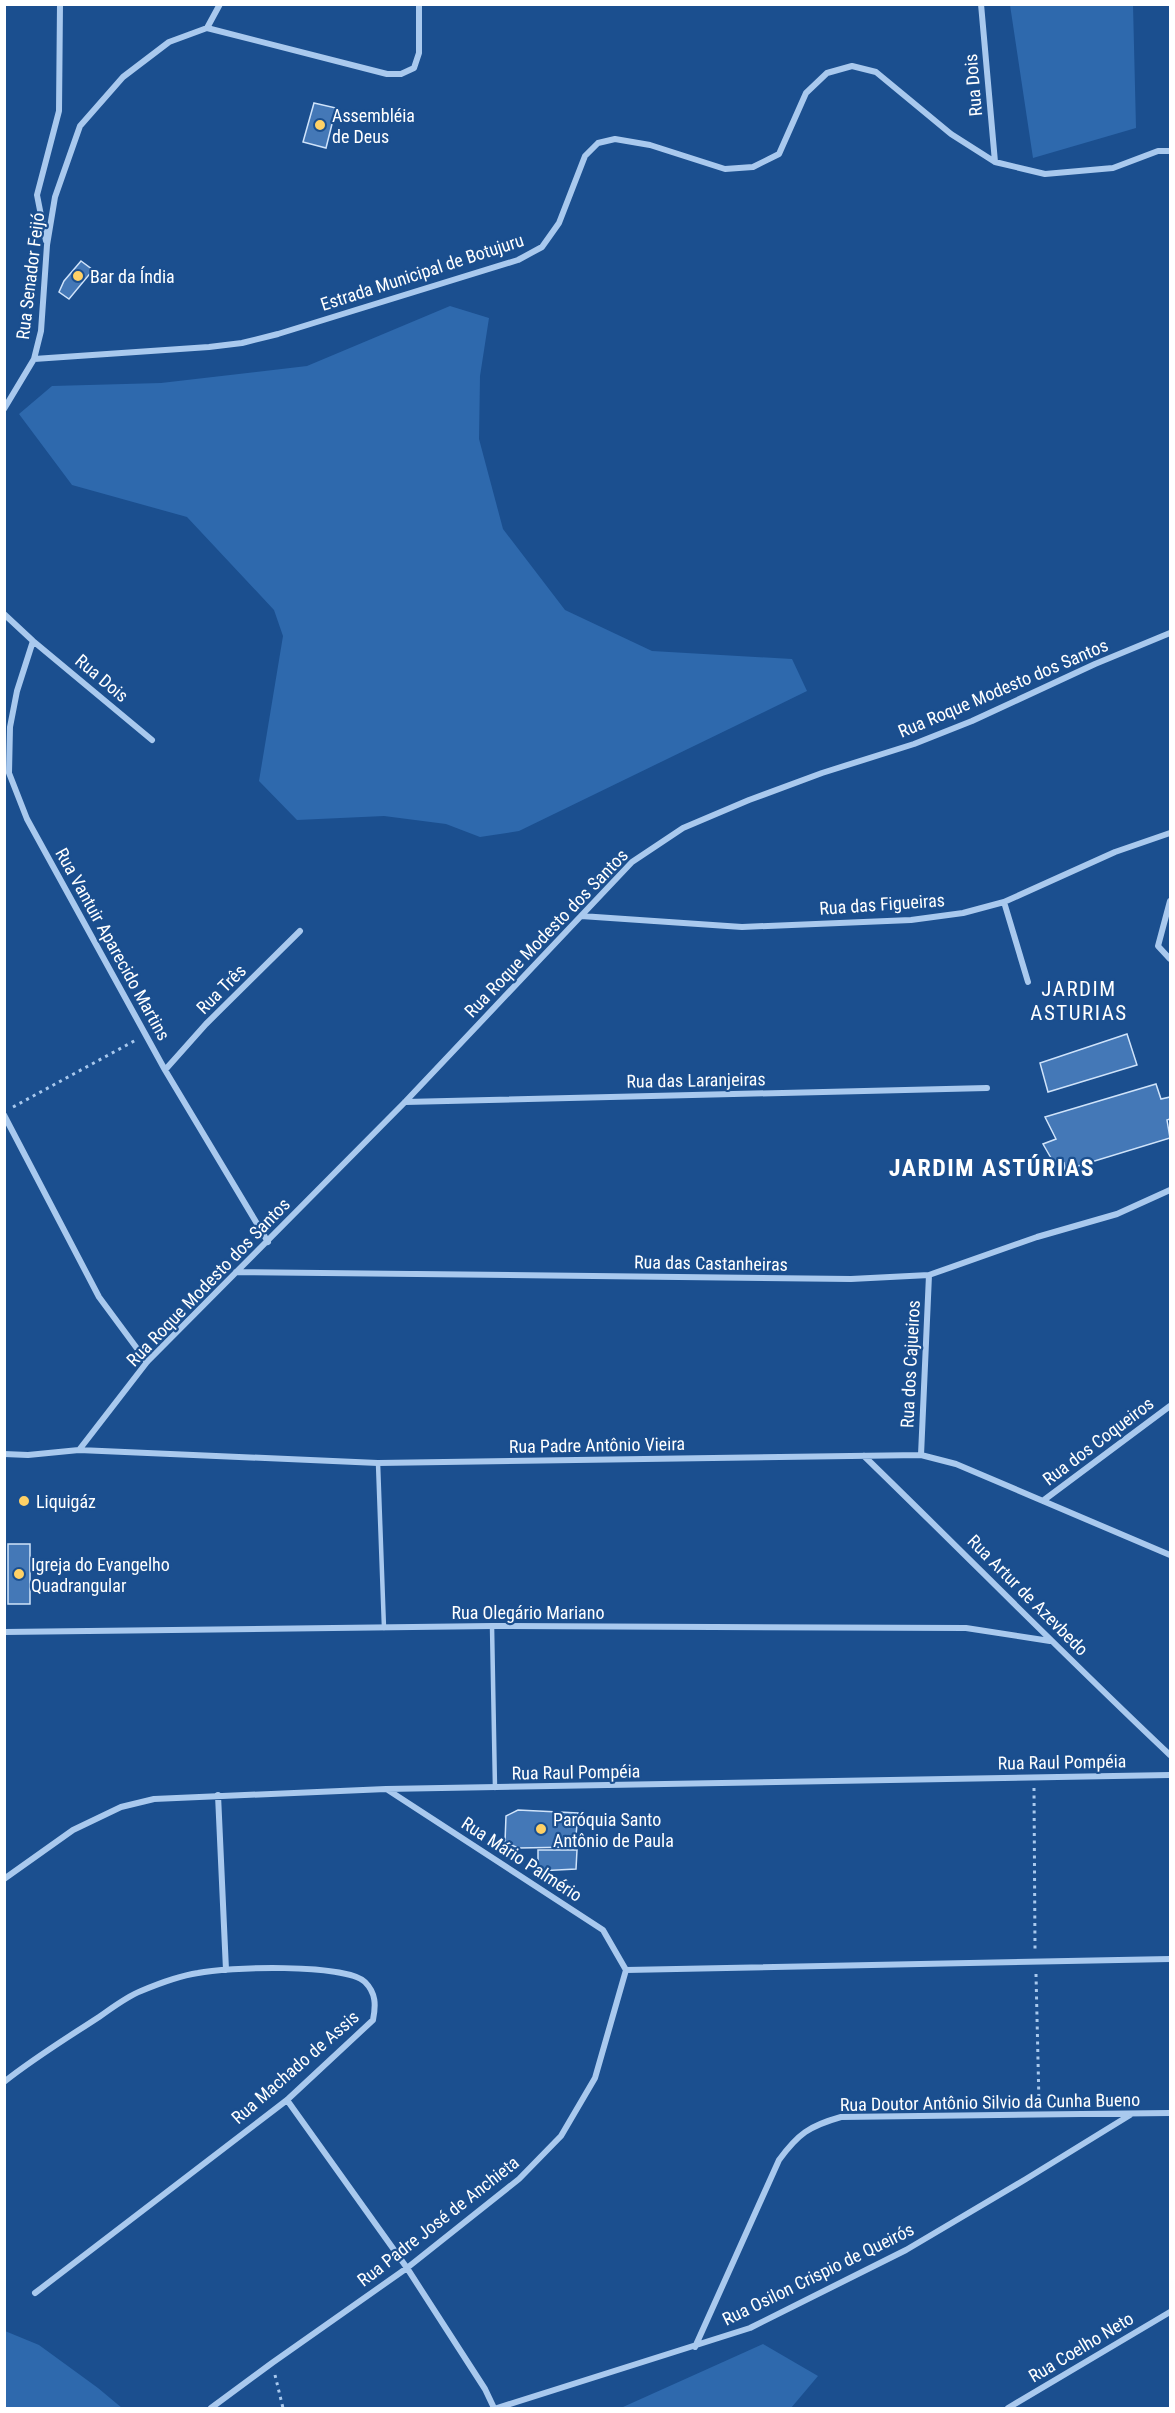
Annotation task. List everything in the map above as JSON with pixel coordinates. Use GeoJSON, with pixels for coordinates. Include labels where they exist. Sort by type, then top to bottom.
{"type":"FeatureCollection","features":[{"type":"Feature","properties":{"kind":"street"},"geometry":{"type":"LineString","coordinates":[[46,245],[37,195],[59,111],[60,4]]}},
{"type":"Feature","properties":{"kind":"street"},"geometry":{"type":"LineString","coordinates":[[220,4],[207,28],[387,74],[401,74],[414,68],[419,53],[419,4]]}},
{"type":"Feature","properties":{"kind":"street","name":"Rua Dois"},"geometry":{"type":"LineString","coordinates":[[981,4],[995,162]]}},
{"type":"Feature","properties":{"kind":"street","name":"Rua Senador Feijó"},"geometry":{"type":"LineString","coordinates":[[4,409],[34,359],[41,331],[46,245],[56,197],[80,126],[123,77],[169,42],[207,28]]}},
{"type":"Feature","properties":{"kind":"street","name":"Estrada Municipal de Botujuru"},"geometry":{"type":"LineString","coordinates":[[34,359],[242,343],[518,260],[542,247],[560,223],[585,156],[598,143],[615,139],[650,145],[725,170],[753,167],[779,154],[806,93],[827,73],[852,66],[876,72],[951,134],[995,162],[1045,174],[1113,168],[1158,152],[1170,151]]}},
{"type":"Feature","properties":{"kind":"street"},"geometry":{"type":"LineString","coordinates":[[4,614],[33,640]]}},
{"type":"Feature","properties":{"kind":"street","name":"Rua Roque Modesto dos Santos"},"geometry":{"type":"LineString","coordinates":[[79,1450],[147,1362],[405,1102],[632,862],[683,828],[822,773],[914,744],[953,729],[1095,664],[1170,633]]}},
{"type":"Feature","properties":{"kind":"street","name":"Rua Dois"},"geometry":{"type":"LineString","coordinates":[[33,640],[152,740]]}},
{"type":"Feature","properties":{"kind":"street","name":"Rua Vantuir Aparecido Martins"},"geometry":{"type":"LineString","coordinates":[[33,640],[14,703],[10,727],[9,773],[27,819],[165,1070],[268,1242]]}},
{"type":"Feature","properties":{"kind":"street","name":"Rua das Figueiras"},"geometry":{"type":"LineString","coordinates":[[581,916],[742,927],[911,920],[963,914],[1004,903],[1115,852],[1170,833]]}},
{"type":"Feature","properties":{"kind":"street"},"geometry":{"type":"LineString","coordinates":[[1170,901],[1158,946],[1170,959]]}},
{"type":"Feature","properties":{"kind":"street"},"geometry":{"type":"LineString","coordinates":[[1004,903],[1028,982]]}},
{"type":"Feature","properties":{"kind":"street","name":"Rua Três"},"geometry":{"type":"LineString","coordinates":[[165,1070],[206,1024],[300,931]]}},
{"type":"Feature","properties":{"kind":"street","name":"Rua das Laranjeiras"},"geometry":{"type":"LineString","coordinates":[[405,1102],[987,1088]]}},
{"type":"Feature","properties":{"kind":"street"},"geometry":{"type":"LineString","coordinates":[[4,1113],[99,1297],[147,1362]]}},
{"type":"Feature","properties":{"kind":"street","name":"Rua das Castanheiras"},"geometry":{"type":"LineString","coordinates":[[236,1272],[851,1279],[929,1275],[1037,1237],[1117,1214],[1170,1190]]}},
{"type":"Feature","properties":{"kind":"street","name":"Rua dos Cajueiros"},"geometry":{"type":"LineString","coordinates":[[921,1455],[929,1275]]}},
{"type":"Feature","properties":{"kind":"street","name":"Rua dos Coqueiros"},"geometry":{"type":"LineString","coordinates":[[1044,1500],[1170,1406]]}},
{"type":"Feature","properties":{"kind":"street","name":"Rua Padre Antônio Vieira"},"geometry":{"type":"LineString","coordinates":[[4,1454],[28,1455],[79,1450],[378,1463],[921,1455],[956,1464],[1170,1555]]}},
{"type":"Feature","properties":{"kind":"street","name":"Rua Artur de Azevbedo"},"geometry":{"type":"LineString","coordinates":[[864,1456],[1050,1641],[1170,1755]]}},
{"type":"Feature","properties":{"kind":"street","name":"Rua Olegário Mariano"},"geometry":{"type":"LineString","coordinates":[[4,1632],[492,1626],[966,1628],[1050,1641]]}},
{"type":"Feature","properties":{"kind":"street","name":"Rua Raul Pompéia"},"geometry":{"type":"LineString","coordinates":[[4,1879],[74,1830],[121,1807],[154,1799],[386,1790],[1170,1775]]}},
{"type":"Feature","properties":{"kind":"street","name":"Rua Mário Palmério"},"geometry":{"type":"LineString","coordinates":[[386,1790],[603,1930],[626,1970]]}},
{"type":"Feature","properties":{"kind":"street"},"geometry":{"type":"LineString","coordinates":[[218,1795],[226,1970]]}},
{"type":"Feature","properties":{"kind":"street"},"geometry":{"type":"LineString","coordinates":[[626,1970],[1170,1959]]}},
{"type":"Feature","properties":{"kind":"street","name":"Rua Machado de Assis"},"geometry":{"type":"LineString","coordinates":[[4,2082],[24,2066],[139,1992],[170,1979],[199,1972],[292,1969],[348,1973],[363,1980],[373,1993],[376,2006],[373,2020],[287,2100],[35,2293]]}},
{"type":"Feature","properties":{"kind":"street","name":"Rua Padre José de Anchieta"},"geometry":{"type":"LineString","coordinates":[[211,2409],[272,2362],[407,2268],[519,2179],[561,2136],[595,2078],[626,1970]]}},
{"type":"Feature","properties":{"kind":"street"},"geometry":{"type":"LineString","coordinates":[[287,2100],[407,2268],[485,2389],[495,2409]]}},
{"type":"Feature","properties":{"kind":"street","name":"Rua Doutor Antônio Silvio da Cunha Bueno"},"geometry":{"type":"LineString","coordinates":[[695,2347],[779,2160],[795,2138],[815,2124],[841,2117],[1170,2113]]}},
{"type":"Feature","properties":{"kind":"street","name":"Rua Osilon Crispio de Queirós"},"geometry":{"type":"LineString","coordinates":[[495,2409],[750,2328],[906,2250],[1026,2180],[1130,2115]]}},
{"type":"Feature","properties":{"kind":"street","name":"Rua Coelho Neto"},"geometry":{"type":"LineString","coordinates":[[1008,2409],[1170,2312]]}},
{"type":"Feature","properties":{"kind":"lane"},"geometry":{"type":"LineString","coordinates":[[378,1463],[384,1628]]}},
{"type":"Feature","properties":{"kind":"lane"},"geometry":{"type":"LineString","coordinates":[[492,1626],[495,1788]]}},
{"type":"Feature","properties":{"kind":"path"},"geometry":{"type":"LineString","coordinates":[[4,1113],[146,1034]]}},
{"type":"Feature","properties":{"kind":"path"},"geometry":{"type":"LineString","coordinates":[[1034,1778],[1039,2113]]}},
{"type":"Feature","properties":{"kind":"path"},"geometry":{"type":"LineString","coordinates":[[272,2362],[283,2409]]}},
{"type":"Feature","properties":{"kind":"shaded area"},"geometry":{"type":"Polygon","coordinates":[[[1010,5],[1133,5],[1136,128],[1033,158],[1010,5]]]}},
{"type":"Feature","properties":{"kind":"shaded area"},"geometry":{"type":"Polygon","coordinates":[[[450,306],[489,318],[480,376],[479,439],[503,529],[565,610],[652,651],[792,659],[807,691],[519,831],[480,837],[446,824],[384,816],[297,820],[259,781],[283,636],[274,610],[187,517],[72,485],[19,414],[52,386],[161,383],[307,366],[450,306]]]}},
{"type":"Feature","properties":{"kind":"shaded area"},"geometry":{"type":"Polygon","coordinates":[[[5,2331],[39,2345],[122,2408],[5,2408],[5,2331]]]}},
{"type":"Feature","properties":{"kind":"shaded area"},"geometry":{"type":"Polygon","coordinates":[[[763,2344],[818,2376],[791,2408],[623,2407],[763,2344]]]}},
{"type":"Feature","properties":{"kind":"building","name":"Assembléia de Deus"},"geometry":{"type":"Polygon","coordinates":[[[314,103],[336,108],[326,148],[303,142],[314,103]]]}},
{"type":"Feature","properties":{"kind":"building","name":"Bar da Índia"},"geometry":{"type":"Polygon","coordinates":[[[81,261],[93,270],[69,299],[59,292],[64,281],[81,261]]]}},
{"type":"Feature","properties":{"kind":"building"},"geometry":{"type":"Polygon","coordinates":[[[1127,1034],[1137,1065],[1048,1092],[1040,1063],[1127,1034]]]}},
{"type":"Feature","properties":{"kind":"building"},"geometry":{"type":"Polygon","coordinates":[[[1156,1084],[1161,1099],[1170,1097],[1170,1119],[1167,1120],[1170,1138],[1065,1170],[1064,1163],[1055,1165],[1043,1144],[1056,1139],[1045,1117],[1156,1084]]]}},
{"type":"Feature","properties":{"kind":"building","name":"Igreja do Evangelho Quadrangular"},"geometry":{"type":"Polygon","coordinates":[[[8,1544],[30,1544],[30,1604],[8,1604],[8,1544]]]}},
{"type":"Feature","properties":{"kind":"building","name":"Paróquia Santo Antônio de Paula"},"geometry":{"type":"Polygon","coordinates":[[[518,1810],[578,1813],[575,1847],[518,1848],[505,1842],[506,1816],[518,1810]]]}},
{"type":"Feature","properties":{"kind":"building"},"geometry":{"type":"Polygon","coordinates":[[[538,1850],[577,1850],[576,1869],[538,1871],[538,1850]]]}},
{"type":"Feature","properties":{"kind":"place","name":"Assembléia de Deus"},"geometry":{"type":"Point","coordinates":[320,125]}},
{"type":"Feature","properties":{"kind":"place","name":"Bar da Índia"},"geometry":{"type":"Point","coordinates":[78,276]}},
{"type":"Feature","properties":{"kind":"place","name":"Liquigáz"},"geometry":{"type":"Point","coordinates":[24,1501]}},
{"type":"Feature","properties":{"kind":"place","name":"Igreja do Evangelho Quadrangular"},"geometry":{"type":"Point","coordinates":[19,1574]}},
{"type":"Feature","properties":{"kind":"place","name":"Paróquia Santo Antônio de Paula"},"geometry":{"type":"Point","coordinates":[541,1829]}},
{"type":"Feature","properties":{"kind":"district","name":"JARDIM ASTURIAS"},"geometry":{"type":"Point","coordinates":[1079,1001]}},
{"type":"Feature","properties":{"kind":"district","name":"JARDIM ASTÚRIAS"},"geometry":{"type":"Point","coordinates":[992,1168]}}]}
